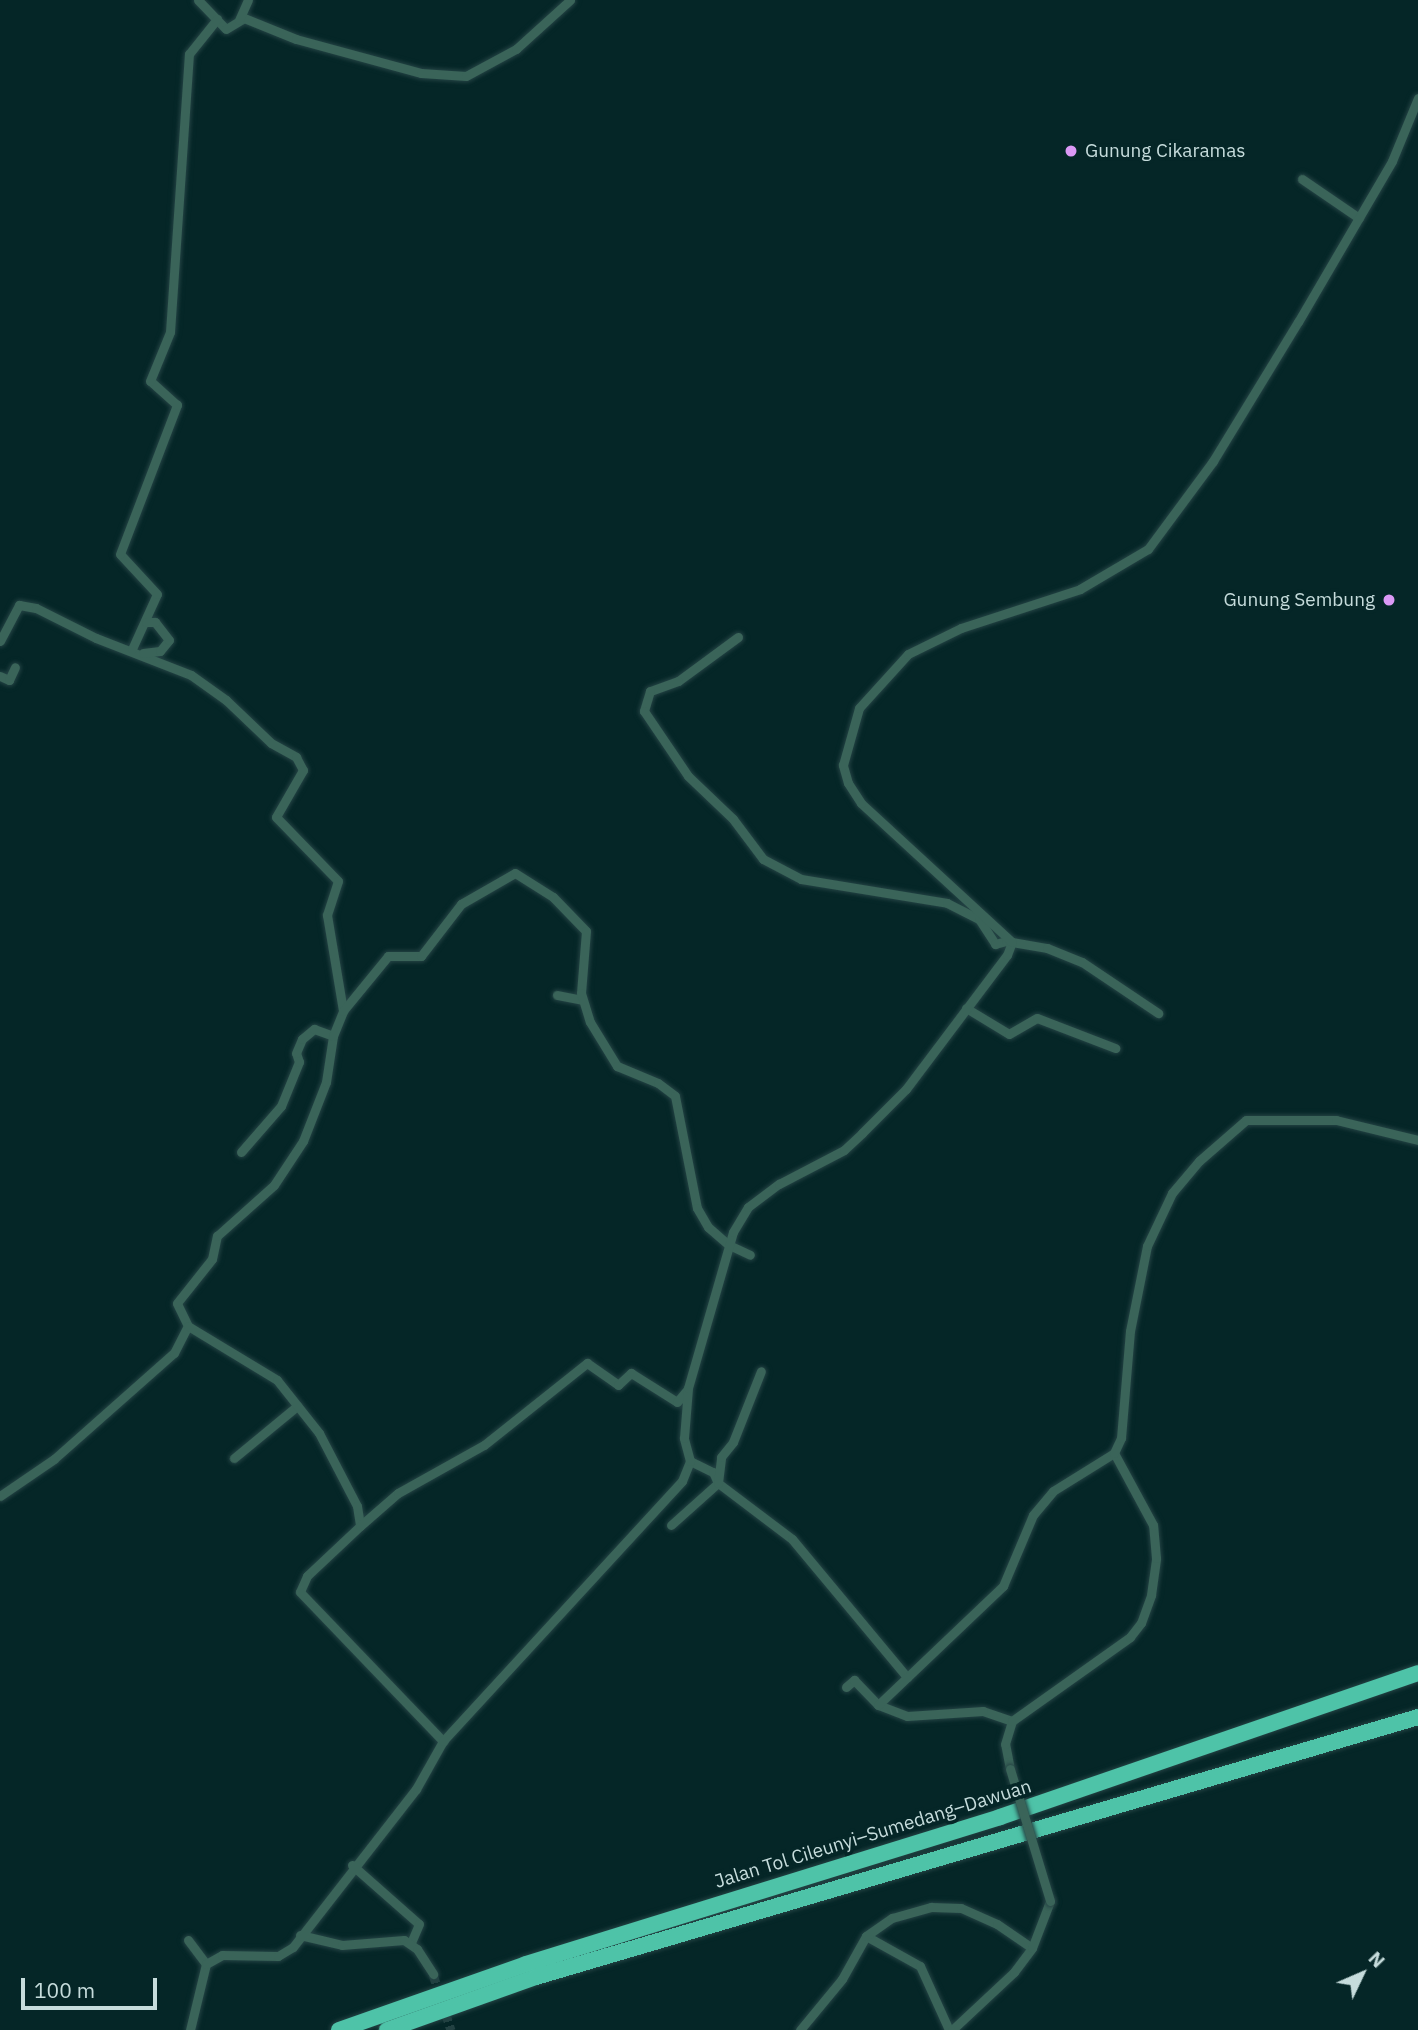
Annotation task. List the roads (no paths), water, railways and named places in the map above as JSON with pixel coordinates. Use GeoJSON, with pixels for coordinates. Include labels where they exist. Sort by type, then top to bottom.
{"type":"FeatureCollection","features":[{"type":"Feature","properties":{"kind":"highway","name":"Jalan Tol Cileunyi–Sumedang–Dawuan"},"geometry":{"type":"LineString","coordinates":[[339,2030],[526,1965],[1000,1817],[1418,1673]]}},
{"type":"Feature","properties":{"kind":"highway","name":"Jalan Tol Cileunyi–Sumedang–Dawuan"},"geometry":{"type":"LineString","coordinates":[[387,2030],[537,1977],[1418,1717]]}},
{"type":"Feature","properties":{"kind":"street"},"geometry":{"type":"LineString","coordinates":[[198,0],[229,30],[239,20],[248,0]]}},
{"type":"Feature","properties":{"kind":"street"},"geometry":{"type":"LineString","coordinates":[[239,20],[421,73],[466,76],[516,49],[569,0]]}},
{"type":"Feature","properties":{"kind":"street"},"geometry":{"type":"LineString","coordinates":[[137,651],[157,594],[120,554],[177,405],[150,381],[170,332],[189,54],[216,19]]}},
{"type":"Feature","properties":{"kind":"street"},"geometry":{"type":"LineString","coordinates":[[1012,942],[861,803],[843,765],[859,708],[908,654],[961,628],[1080,589],[1148,549],[1213,461],[1359,218],[1392,161],[1418,98]]}},
{"type":"Feature","properties":{"kind":"street"},"geometry":{"type":"LineString","coordinates":[[1302,179],[1359,218]]}},
{"type":"Feature","properties":{"kind":"street"},"geometry":{"type":"LineString","coordinates":[[0,641],[19,606],[26,604],[96,638],[137,651],[191,675],[303,766],[276,817],[338,881],[327,915],[334,931],[343,1011]]}},
{"type":"Feature","properties":{"kind":"street"},"geometry":{"type":"LineString","coordinates":[[137,651],[160,651],[169,640],[155,622],[146,622]]}},
{"type":"Feature","properties":{"kind":"street"},"geometry":{"type":"LineString","coordinates":[[738,638],[678,681],[650,691],[644,704],[648,723],[699,788],[733,819],[763,859],[784,873],[947,903],[979,919],[995,944],[1012,942],[1082,962],[1158,1013]]}},
{"type":"Feature","properties":{"kind":"street"},"geometry":{"type":"LineString","coordinates":[[0,676],[9,680],[15,667]]}},
{"type":"Feature","properties":{"kind":"street"},"geometry":{"type":"LineString","coordinates":[[359,1525],[350,1491],[319,1433],[277,1380],[188,1326],[177,1310],[179,1298],[212,1259],[217,1236],[226,1224],[269,1191],[303,1141],[326,1082],[333,1036],[343,1011],[388,956],[421,956],[461,905],[515,873],[553,897],[586,931],[582,1000],[617,1066],[658,1083],[675,1096],[696,1208],[708,1227],[729,1245],[750,1255]]}},
{"type":"Feature","properties":{"kind":"street"},"geometry":{"type":"LineString","coordinates":[[191,2025],[206,1964],[222,1955],[278,1956],[287,1953],[352,1865],[415,1789],[443,1741],[607,1557],[667,1500],[690,1461],[684,1438],[688,1388],[729,1245],[748,1207],[779,1184],[844,1150],[906,1089],[1012,942]]}},
{"type":"Feature","properties":{"kind":"street"},"geometry":{"type":"LineString","coordinates":[[557,995],[582,1000]]}},
{"type":"Feature","properties":{"kind":"street"},"geometry":{"type":"LineString","coordinates":[[966,1008],[1009,1034],[1037,1018],[1115,1048]]}},
{"type":"Feature","properties":{"kind":"street"},"geometry":{"type":"LineString","coordinates":[[241,1152],[281,1107],[299,1062],[296,1053],[302,1039],[314,1029],[333,1036]]}},
{"type":"Feature","properties":{"kind":"street"},"geometry":{"type":"LineString","coordinates":[[878,1704],[1003,1586],[1033,1515],[1053,1491],[1115,1453],[1121,1438],[1130,1331],[1147,1246],[1172,1193],[1199,1161],[1246,1120],[1336,1120],[1418,1140]]}},
{"type":"Feature","properties":{"kind":"street"},"geometry":{"type":"LineString","coordinates":[[0,1496],[54,1459],[174,1353],[188,1326]]}},
{"type":"Feature","properties":{"kind":"street"},"geometry":{"type":"LineString","coordinates":[[443,1741],[300,1592],[307,1576],[359,1525],[398,1493],[484,1445],[587,1363],[618,1385],[631,1373],[677,1402],[688,1388]]}},
{"type":"Feature","properties":{"kind":"street"},"geometry":{"type":"LineString","coordinates":[[671,1525],[718,1483],[721,1457],[733,1442],[761,1371]]}},
{"type":"Feature","properties":{"kind":"street"},"geometry":{"type":"LineString","coordinates":[[234,1458],[298,1406]]}},
{"type":"Feature","properties":{"kind":"street"},"geometry":{"type":"LineString","coordinates":[[866,1936],[920,1966],[951,2030],[1014,1972],[1032,1948],[1050,1901],[1005,1744],[1013,1721],[1130,1637],[1148,1607],[1156,1538],[1148,1512],[1115,1453]]}},
{"type":"Feature","properties":{"kind":"street"},"geometry":{"type":"LineString","coordinates":[[690,1461],[713,1472],[718,1483],[792,1539],[907,1677]]}},
{"type":"Feature","properties":{"kind":"street"},"geometry":{"type":"LineString","coordinates":[[846,1687],[854,1680],[878,1704],[907,1716],[983,1711],[1013,1721]]}},
{"type":"Feature","properties":{"kind":"street"},"geometry":{"type":"LineString","coordinates":[[352,1865],[419,1924],[411,1943]]}},
{"type":"Feature","properties":{"kind":"street"},"geometry":{"type":"LineString","coordinates":[[800,2030],[842,1979],[866,1936],[892,1918],[932,1907],[961,1908],[997,1924],[1032,1948]]}},
{"type":"Feature","properties":{"kind":"street"},"geometry":{"type":"LineString","coordinates":[[300,1936],[342,1945],[379,1939],[411,1943],[433,1974]]}},
{"type":"Feature","properties":{"kind":"street"},"geometry":{"type":"LineString","coordinates":[[188,1940],[206,1964]]}},
{"type":"Feature","properties":{"kind":"tunnel"},"geometry":{"type":"LineString","coordinates":[[433,1974],[451,2030]]}},
{"type":"Feature","properties":{"kind":"place","name":"Gunung Cikaramas"},"geometry":{"type":"Point","coordinates":[1071,151]}},
{"type":"Feature","properties":{"kind":"place","name":"Gunung Sembung"},"geometry":{"type":"Point","coordinates":[1389,600]}}]}
